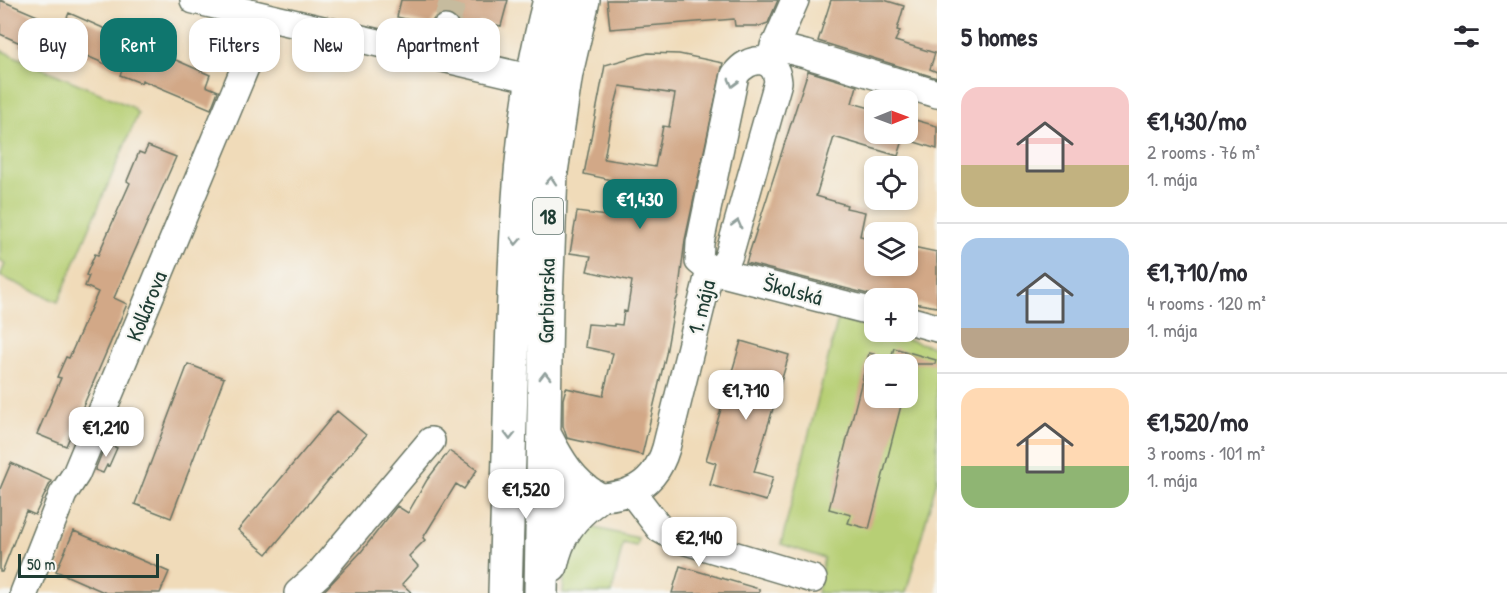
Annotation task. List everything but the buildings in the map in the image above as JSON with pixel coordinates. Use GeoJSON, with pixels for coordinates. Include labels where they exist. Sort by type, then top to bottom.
{"type":"FeatureCollection","features":[{"type":"Feature","properties":{"kind":"main road","name":"Garbiarska"},"geometry":{"type":"LineString","coordinates":[[509,497],[516,225],[522,149],[532,79],[550,0]]}},
{"type":"Feature","properties":{"kind":"main road","name":"Garbiarska"},"geometry":{"type":"LineString","coordinates":[[544,498],[546,302],[551,172],[566,73],[583,0]]}},
{"type":"Feature","properties":{"kind":"main road"},"geometry":{"type":"LineString","coordinates":[[543,593],[563,531],[576,513],[596,498],[583,491],[574,482],[558,460],[545,434]]}},
{"type":"Feature","properties":{"kind":"main road","name":"18"},"geometry":{"type":"LineString","coordinates":[[505,593],[509,497]]}},
{"type":"Feature","properties":{"kind":"main road","name":"18"},"geometry":{"type":"LineString","coordinates":[[543,593],[544,498]]}},
{"type":"Feature","properties":{"kind":"street"},"geometry":{"type":"LineString","coordinates":[[194,0],[376,43]]}},
{"type":"Feature","properties":{"kind":"street"},"geometry":{"type":"LineString","coordinates":[[795,0],[771,55],[805,54],[937,94]]}},
{"type":"Feature","properties":{"kind":"street","name":"Kollárova"},"geometry":{"type":"LineString","coordinates":[[24,593],[63,494],[76,474],[266,17]]}},
{"type":"Feature","properties":{"kind":"street","name":"1. mája"},"geometry":{"type":"LineString","coordinates":[[771,55],[778,82],[729,255],[727,262],[722,266],[710,270],[701,264],[699,252],[735,75],[746,63],[771,55]]}},
{"type":"Feature","properties":{"kind":"street"},"geometry":{"type":"LineString","coordinates":[[500,72],[532,79]]}},
{"type":"Feature","properties":{"kind":"street","name":"1. mája"},"geometry":{"type":"LineString","coordinates":[[509,497],[596,498],[616,496],[631,491],[649,480],[662,461],[710,270]]}},
{"type":"Feature","properties":{"kind":"street","name":"Školská"},"geometry":{"type":"LineString","coordinates":[[710,270],[864,309]]}},
{"type":"Feature","properties":{"kind":"street"},"geometry":{"type":"LineString","coordinates":[[918,323],[937,328]]}},
{"type":"Feature","properties":{"kind":"street"},"geometry":{"type":"LineString","coordinates":[[298,593],[319,574],[431,441]]}},
{"type":"Feature","properties":{"kind":"street"},"geometry":{"type":"LineString","coordinates":[[631,491],[660,529],[676,538],[813,579]]}},
{"type":"Feature","properties":{"kind":"green space"},"geometry":{"type":"Polygon","coordinates":[[[0,50],[18,58],[18,72],[51,72],[132,107],[138,114],[58,302],[0,276],[5,264],[0,261],[0,50]]]}},
{"type":"Feature","properties":{"kind":"green space"},"geometry":{"type":"Polygon","coordinates":[[[838,319],[864,326],[864,342],[916,342],[937,348],[937,480],[906,593],[817,593],[824,558],[781,544],[838,319]]]}},
{"type":"Feature","properties":{"kind":"green space"},"geometry":{"type":"Polygon","coordinates":[[[591,527],[638,538],[636,546],[623,543],[612,593],[563,593],[566,565],[572,545],[583,530],[591,527]]]}},
{"type":"Feature","properties":{"kind":"tunnel"},"geometry":{"type":"LineString","coordinates":[[448,18],[453,0]]}}]}
